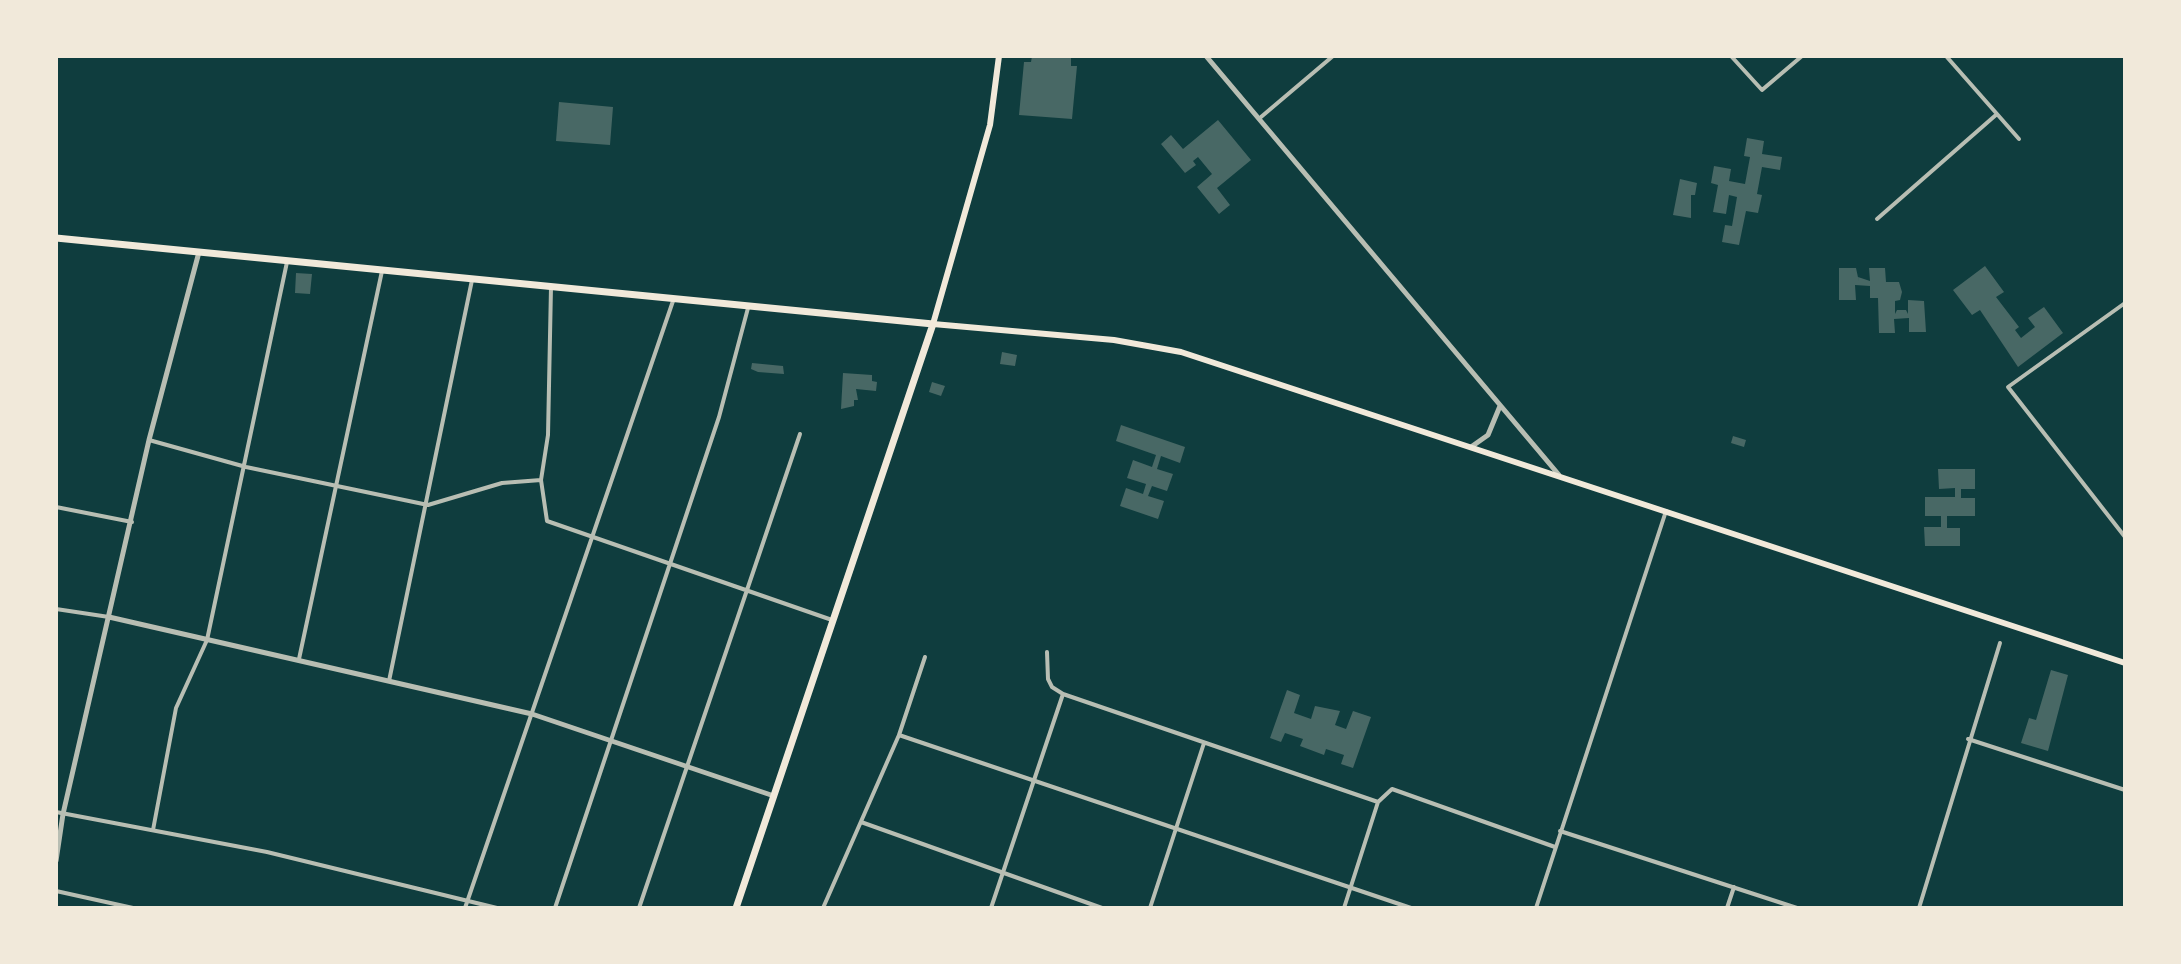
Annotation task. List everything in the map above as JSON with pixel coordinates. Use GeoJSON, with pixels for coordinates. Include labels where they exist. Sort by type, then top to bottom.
{"type":"FeatureCollection","features":[{"type":"Feature","properties":{"kind":"highway"},"geometry":{"type":"LineString","coordinates":[[56,238],[287,259],[673,301],[933,324],[736,908]]}},
{"type":"Feature","properties":{"kind":"main road"},"geometry":{"type":"LineString","coordinates":[[999,56],[990,125],[933,324],[1114,340],[1181,352],[2125,663]]}},
{"type":"Feature","properties":{"kind":"street"},"geometry":{"type":"LineString","coordinates":[[1206,56],[1261,117],[1560,476]]}},
{"type":"Feature","properties":{"kind":"street"},"geometry":{"type":"LineString","coordinates":[[1261,117],[1333,56]]}},
{"type":"Feature","properties":{"kind":"street"},"geometry":{"type":"LineString","coordinates":[[1731,56],[1762,90],[1802,56]]}},
{"type":"Feature","properties":{"kind":"street"},"geometry":{"type":"LineString","coordinates":[[1946,56],[2019,139]]}},
{"type":"Feature","properties":{"kind":"street"},"geometry":{"type":"LineString","coordinates":[[1877,219],[1997,114]]}},
{"type":"Feature","properties":{"kind":"street"},"geometry":{"type":"LineString","coordinates":[[56,861],[60,813],[132,522],[149,440],[199,251]]}},
{"type":"Feature","properties":{"kind":"street"},"geometry":{"type":"LineString","coordinates":[[153,830],[176,708],[207,640],[246,467],[287,259]]}},
{"type":"Feature","properties":{"kind":"street"},"geometry":{"type":"LineString","coordinates":[[299,659],[382,269]]}},
{"type":"Feature","properties":{"kind":"street"},"geometry":{"type":"LineString","coordinates":[[389,681],[428,505],[472,278]]}},
{"type":"Feature","properties":{"kind":"street"},"geometry":{"type":"LineString","coordinates":[[551,287],[548,435],[541,480],[547,521],[833,620]]}},
{"type":"Feature","properties":{"kind":"street"},"geometry":{"type":"LineString","coordinates":[[465,908],[673,301]]}},
{"type":"Feature","properties":{"kind":"street"},"geometry":{"type":"LineString","coordinates":[[2125,303],[2008,387],[2125,537]]}},
{"type":"Feature","properties":{"kind":"street"},"geometry":{"type":"LineString","coordinates":[[555,908],[719,417],[748,308]]}},
{"type":"Feature","properties":{"kind":"street"},"geometry":{"type":"LineString","coordinates":[[1471,447],[1488,435],[1500,405]]}},
{"type":"Feature","properties":{"kind":"street"},"geometry":{"type":"LineString","coordinates":[[639,908],[800,434]]}},
{"type":"Feature","properties":{"kind":"street"},"geometry":{"type":"LineString","coordinates":[[149,440],[246,467],[428,505],[442,497],[502,483],[541,480]]}},
{"type":"Feature","properties":{"kind":"street"},"geometry":{"type":"LineString","coordinates":[[56,507],[132,522]]}},
{"type":"Feature","properties":{"kind":"street"},"geometry":{"type":"LineString","coordinates":[[1536,908],[1666,511]]}},
{"type":"Feature","properties":{"kind":"street"},"geometry":{"type":"LineString","coordinates":[[56,609],[109,617],[532,714],[774,796]]}},
{"type":"Feature","properties":{"kind":"street"},"geometry":{"type":"LineString","coordinates":[[1919,908],[1968,739],[2000,643]]}},
{"type":"Feature","properties":{"kind":"street"},"geometry":{"type":"LineString","coordinates":[[1047,652],[1048,679],[1052,687],[1063,694],[1378,802]]}},
{"type":"Feature","properties":{"kind":"street"},"geometry":{"type":"LineString","coordinates":[[823,908],[899,735],[925,657]]}},
{"type":"Feature","properties":{"kind":"street"},"geometry":{"type":"LineString","coordinates":[[991,908],[1063,694]]}},
{"type":"Feature","properties":{"kind":"street"},"geometry":{"type":"LineString","coordinates":[[899,735],[1411,908]]}},
{"type":"Feature","properties":{"kind":"street"},"geometry":{"type":"LineString","coordinates":[[1968,739],[2125,790]]}},
{"type":"Feature","properties":{"kind":"street"},"geometry":{"type":"LineString","coordinates":[[1150,908],[1204,743]]}},
{"type":"Feature","properties":{"kind":"street"},"geometry":{"type":"LineString","coordinates":[[1344,908],[1378,802],[1392,789],[1555,847]]}},
{"type":"Feature","properties":{"kind":"street"},"geometry":{"type":"LineString","coordinates":[[60,813],[467,898],[497,908]]}},
{"type":"Feature","properties":{"kind":"street"},"geometry":{"type":"LineString","coordinates":[[861,822],[1102,908]]}},
{"type":"Feature","properties":{"kind":"street"},"geometry":{"type":"LineString","coordinates":[[1560,831],[1797,908]]}},
{"type":"Feature","properties":{"kind":"street"},"geometry":{"type":"LineString","coordinates":[[1727,908],[1734,887]]}},
{"type":"Feature","properties":{"kind":"street"},"geometry":{"type":"LineString","coordinates":[[56,891],[133,908]]}},
{"type":"Feature","properties":{"kind":"building"},"geometry":{"type":"Polygon","coordinates":[[[1032,56],[1071,56],[1071,66],[1077,66],[1072,119],[1019,115],[1024,62],[1031,62],[1032,56]]]}},
{"type":"Feature","properties":{"kind":"building"},"geometry":{"type":"Polygon","coordinates":[[[559,102],[613,107],[610,145],[556,141],[559,102]]]}},
{"type":"Feature","properties":{"kind":"building"},"geometry":{"type":"Polygon","coordinates":[[[1218,120],[1251,160],[1217,188],[1230,205],[1219,214],[1197,187],[1212,174],[1198,157],[1193,161],[1196,165],[1185,173],[1161,144],[1171,135],[1183,149],[1218,120]]]}},
{"type":"Feature","properties":{"kind":"building"},"geometry":{"type":"Polygon","coordinates":[[[1747,138],[1764,141],[1762,154],[1782,157],[1780,170],[1762,167],[1757,194],[1762,195],[1758,213],[1746,211],[1739,245],[1722,242],[1725,225],[1732,226],[1737,197],[1729,195],[1726,214],[1713,212],[1718,185],[1711,183],[1714,166],[1731,169],[1729,181],[1745,184],[1750,157],[1744,156],[1747,138]]]}},
{"type":"Feature","properties":{"kind":"building"},"geometry":{"type":"Polygon","coordinates":[[[1680,179],[1697,183],[1695,195],[1691,195],[1691,218],[1673,215],[1680,179]]]}},
{"type":"Feature","properties":{"kind":"building"},"geometry":{"type":"Polygon","coordinates":[[[1985,266],[2004,292],[1996,297],[2019,327],[2015,330],[2021,338],[2035,327],[2028,318],[2044,307],[2063,333],[2018,367],[1980,310],[1972,315],[1953,290],[1985,266]]]}},
{"type":"Feature","properties":{"kind":"building"},"geometry":{"type":"Polygon","coordinates":[[[1839,268],[1856,268],[1859,282],[1858,277],[1870,281],[1869,268],[1885,268],[1886,282],[1899,282],[1902,292],[1900,300],[1895,301],[1895,314],[1897,310],[1906,310],[1908,314],[1908,300],[1924,301],[1926,332],[1909,332],[1909,318],[1894,319],[1895,333],[1879,333],[1878,298],[1870,298],[1870,286],[1855,285],[1856,300],[1839,300],[1839,268]]]}},
{"type":"Feature","properties":{"kind":"building"},"geometry":{"type":"Polygon","coordinates":[[[296,273],[312,274],[310,294],[295,293],[296,273]]]}},
{"type":"Feature","properties":{"kind":"building"},"geometry":{"type":"Polygon","coordinates":[[[1002,352],[1017,355],[1015,366],[1000,364],[1002,352]]]}},
{"type":"Feature","properties":{"kind":"building"},"geometry":{"type":"Polygon","coordinates":[[[752,363],[783,366],[784,374],[758,372],[751,369],[752,363]]]}},
{"type":"Feature","properties":{"kind":"building"},"geometry":{"type":"Polygon","coordinates":[[[843,373],[872,375],[872,381],[877,382],[876,391],[856,389],[858,400],[854,400],[854,406],[841,409],[843,373]]]}},
{"type":"Feature","properties":{"kind":"building"},"geometry":{"type":"Polygon","coordinates":[[[932,382],[945,386],[941,396],[929,392],[932,382]]]}},
{"type":"Feature","properties":{"kind":"building"},"geometry":{"type":"Polygon","coordinates":[[[1121,425],[1185,447],[1180,463],[1161,456],[1157,469],[1173,474],[1167,491],[1152,486],[1148,496],[1164,501],[1158,519],[1120,506],[1126,488],[1143,494],[1146,484],[1127,478],[1133,460],[1152,467],[1156,455],[1116,441],[1121,425]]]}},
{"type":"Feature","properties":{"kind":"building"},"geometry":{"type":"Polygon","coordinates":[[[1733,436],[1746,440],[1744,447],[1731,443],[1733,436]]]}},
{"type":"Feature","properties":{"kind":"building"},"geometry":{"type":"Polygon","coordinates":[[[1938,469],[1975,469],[1975,489],[1961,489],[1961,498],[1975,498],[1975,516],[1947,516],[1947,528],[1960,528],[1960,546],[1925,546],[1924,527],[1941,527],[1941,516],[1925,516],[1925,497],[1955,497],[1955,488],[1939,489],[1938,469]]]}},
{"type":"Feature","properties":{"kind":"building"},"geometry":{"type":"Polygon","coordinates":[[[2051,670],[2068,675],[2048,751],[2021,743],[2029,718],[2036,720],[2051,670]]]}},
{"type":"Feature","properties":{"kind":"building"},"geometry":{"type":"Polygon","coordinates":[[[1287,690],[1300,695],[1294,713],[1311,719],[1315,706],[1340,711],[1335,725],[1346,729],[1353,711],[1371,717],[1353,768],[1341,764],[1344,755],[1326,749],[1324,755],[1300,746],[1303,739],[1285,733],[1281,742],[1270,738],[1287,690]]]}}]}
